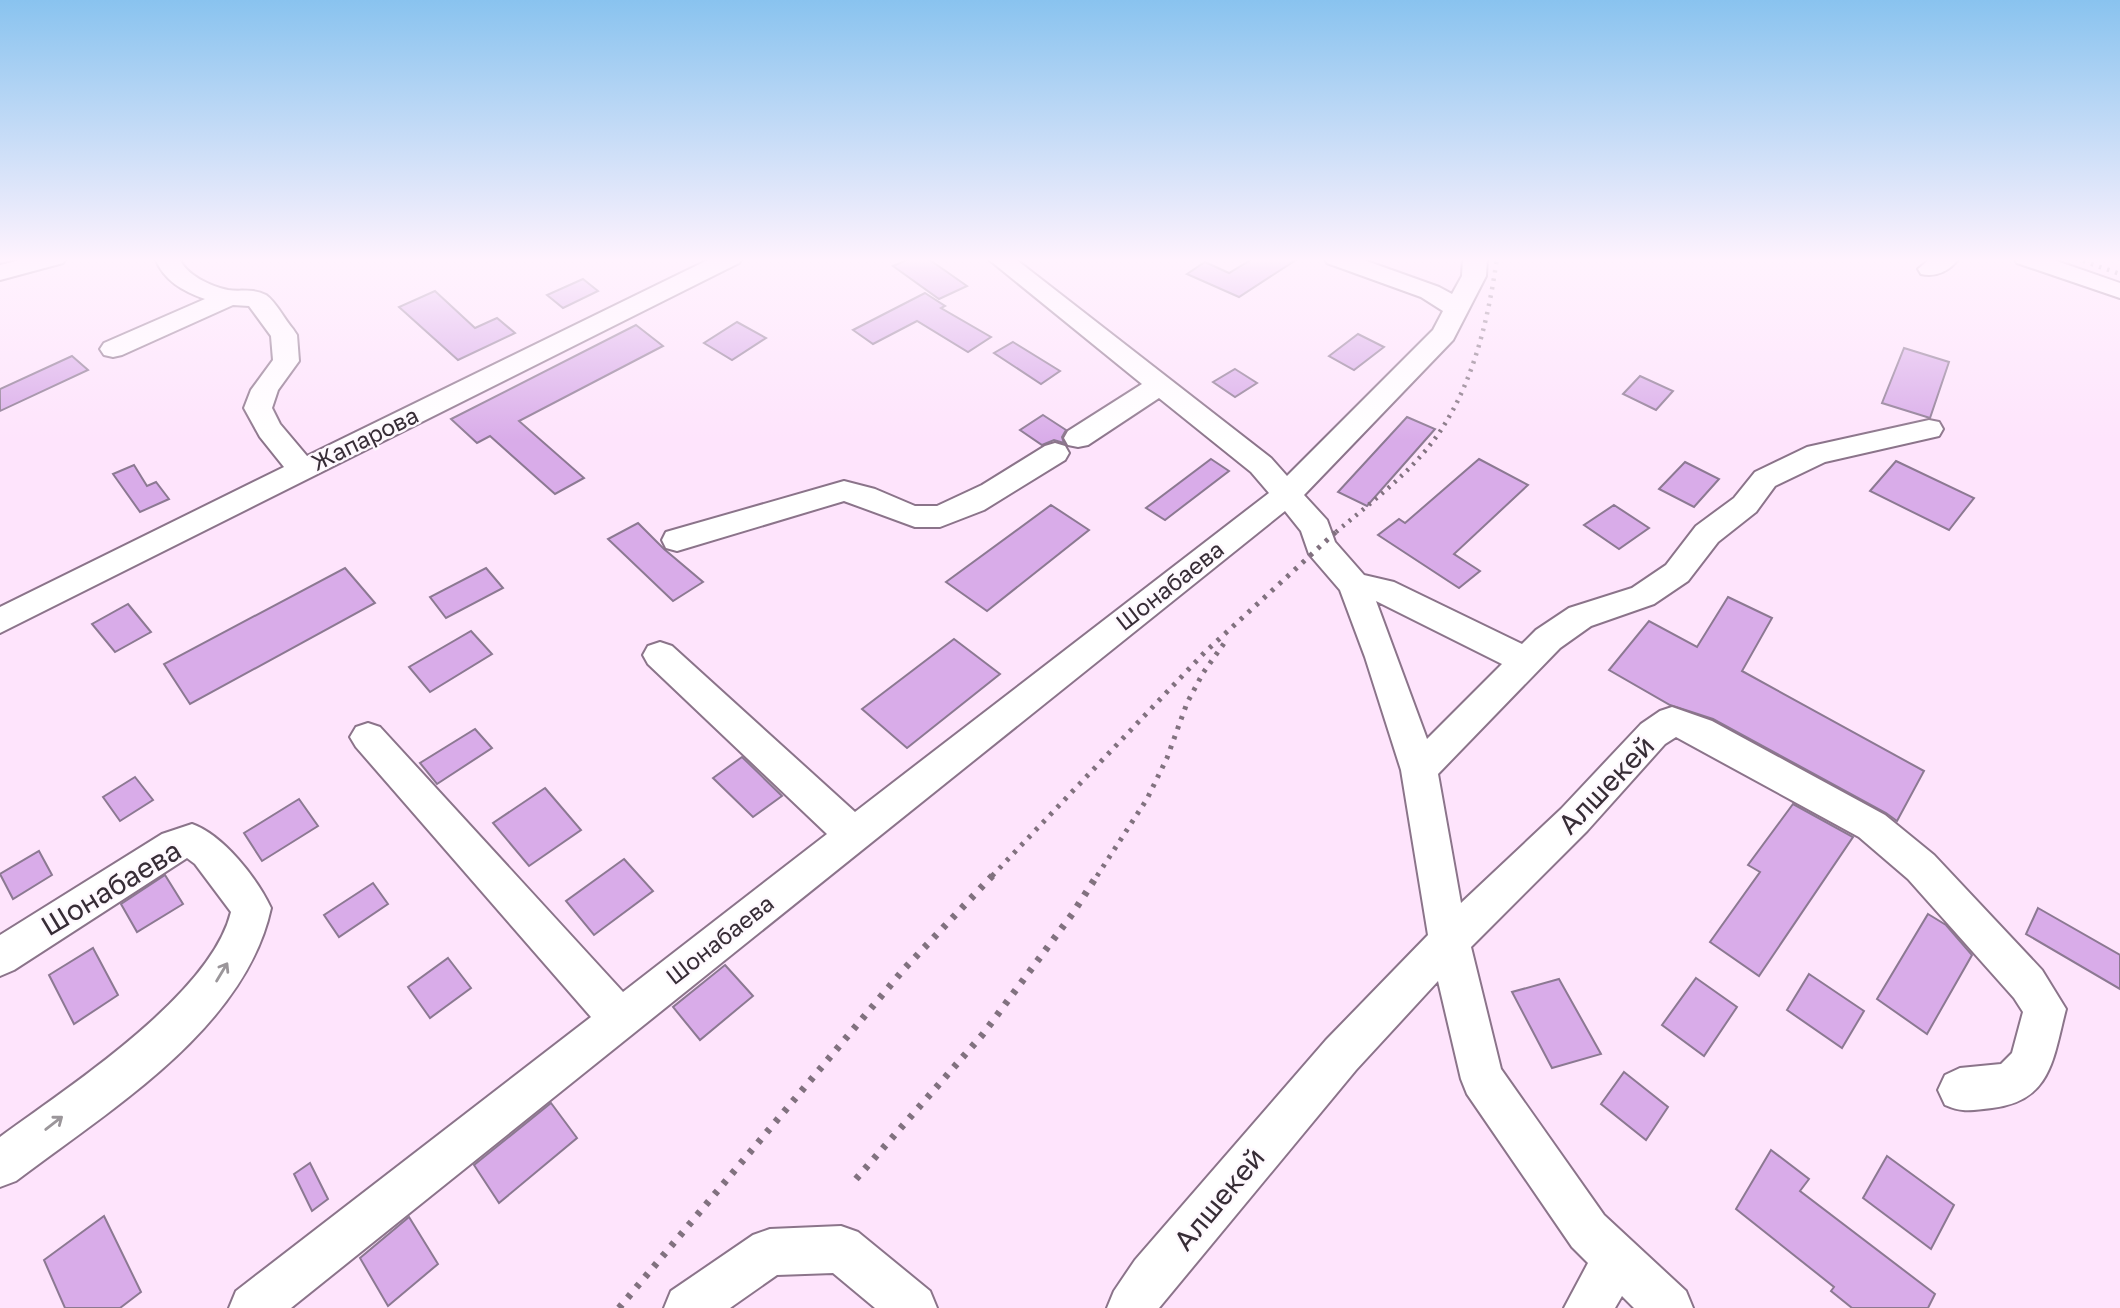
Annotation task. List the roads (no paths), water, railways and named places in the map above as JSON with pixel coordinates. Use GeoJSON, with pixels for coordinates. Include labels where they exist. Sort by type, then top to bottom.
{"type":"FeatureCollection","features":[{"type":"Feature","properties":{"kind":"street"},"geometry":{"type":"LineString","coordinates":[[113,349],[181,319]]}},
{"type":"Feature","properties":{"kind":"street"},"geometry":{"type":"LineString","coordinates":[[272,319],[284,335],[286,361],[266,389],[258,407],[261,419],[303,470]]}},
{"type":"Feature","properties":{"kind":"street","name":"Жапарова"},"geometry":{"type":"LineString","coordinates":[[0,621],[607,319]]}},
{"type":"Feature","properties":{"kind":"street"},"geometry":{"type":"LineString","coordinates":[[1076,319],[1261,466],[1288,493],[1316,528],[1320,546],[1354,585],[1382,657],[1419,771],[1449,941],[1482,1079],[1588,1231],[1669,1308]]}},
{"type":"Feature","properties":{"kind":"street","name":"Шонабаева"},"geometry":{"type":"LineString","coordinates":[[253,1308],[1288,493],[1444,334],[1451,319]]}},
{"type":"Feature","properties":{"kind":"street"},"geometry":{"type":"LineString","coordinates":[[677,540],[844,491],[861,493],[897,510],[925,518],[945,516],[1016,479],[1160,385]]}},
{"type":"Feature","properties":{"kind":"street"},"geometry":{"type":"LineString","coordinates":[[1419,771],[1548,639],[1580,617],[1643,596],[1677,573],[1707,534],[1745,505],[1765,479],[1817,454],[1929,429]]}},
{"type":"Feature","properties":{"kind":"street"},"geometry":{"type":"LineString","coordinates":[[1354,585],[1383,590],[1525,661]]}},
{"type":"Feature","properties":{"kind":"street"},"geometry":{"type":"LineString","coordinates":[[660,656],[854,835]]}},
{"type":"Feature","properties":{"kind":"street","name":"Алшекей"},"geometry":{"type":"LineString","coordinates":[[1130,1308],[1153,1277],[1341,1055],[1449,941],[1574,820],[1653,734],[1672,721],[1700,731],[1872,826],[1921,867],[2028,984],[2045,1009],[2030,1065],[2011,1084],[1960,1090]]}},
{"type":"Feature","properties":{"kind":"street"},"geometry":{"type":"LineString","coordinates":[[368,737],[620,1020]]}},
{"type":"Feature","properties":{"kind":"street","name":"Шонабаева"},"geometry":{"type":"LineString","coordinates":[[0,957],[175,846],[192,840],[208,852],[251,908],[245,934],[214,986],[146,1055],[0,1165]]}},
{"type":"Feature","properties":{"kind":"street"},"geometry":{"type":"LineString","coordinates":[[688,1308],[770,1252],[841,1249],[913,1308]]}},
{"type":"Feature","properties":{"kind":"street"},"geometry":{"type":"LineString","coordinates":[[1588,1308],[1616,1258]]}},
{"type":"Feature","properties":{"kind":"railway"},"geometry":{"type":"LineString","coordinates":[[1336,532],[1410,467],[1435,438],[1466,384],[1486,319]]}},
{"type":"Feature","properties":{"kind":"railway"},"geometry":{"type":"LineString","coordinates":[[992,876],[1205,652],[1338,530]]}},
{"type":"Feature","properties":{"kind":"railway"},"geometry":{"type":"LineString","coordinates":[[1097,876],[1147,799],[1167,758],[1187,703],[1203,673],[1225,642]]}},
{"type":"Feature","properties":{"kind":"railway"},"geometry":{"type":"LineString","coordinates":[[619,1308],[904,969],[994,874]]}},
{"type":"Feature","properties":{"kind":"railway"},"geometry":{"type":"LineString","coordinates":[[856,1179],[983,1034],[1073,913],[1098,874]]}}]}
